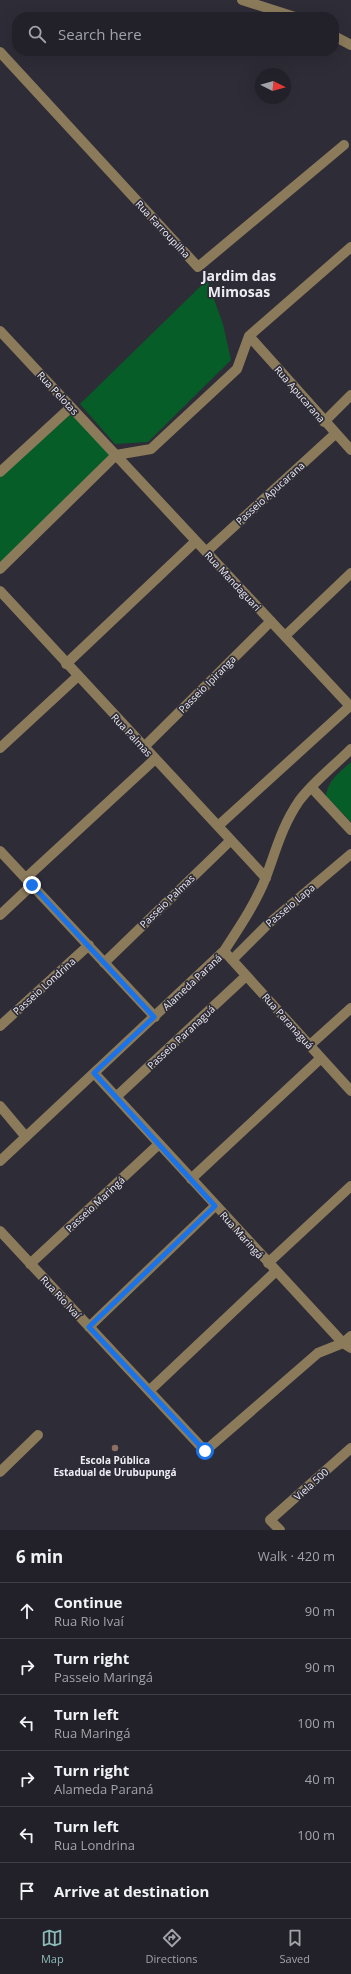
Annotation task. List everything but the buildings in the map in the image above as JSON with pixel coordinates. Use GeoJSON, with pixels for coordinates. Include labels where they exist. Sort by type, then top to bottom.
{"type":"FeatureCollection","features":[{"type":"Feature","properties":{"kind":"street"},"geometry":{"type":"LineString","coordinates":[[242,0],[279,12]]}},
{"type":"Feature","properties":{"kind":"street"},"geometry":{"type":"LineString","coordinates":[[339,39],[351,45]]}},
{"type":"Feature","properties":{"kind":"street","name":"Rua Farroupilha"},"geometry":{"type":"LineString","coordinates":[[0,52],[198,267],[344,145]]}},
{"type":"Feature","properties":{"kind":"street"},"geometry":{"type":"LineString","coordinates":[[0,569],[116,455],[151,449],[237,369],[249,336],[351,247]]}},
{"type":"Feature","properties":{"kind":"street","name":"Rua Pelotas"},"geometry":{"type":"LineString","coordinates":[[0,331],[116,455]]}},
{"type":"Feature","properties":{"kind":"street","name":"Rua Apucarana"},"geometry":{"type":"LineString","coordinates":[[249,336],[324,422],[351,450]]}},
{"type":"Feature","properties":{"kind":"street"},"geometry":{"type":"LineString","coordinates":[[324,422],[351,395]]}},
{"type":"Feature","properties":{"kind":"street"},"geometry":{"type":"LineString","coordinates":[[0,472],[71,407]]}},
{"type":"Feature","properties":{"kind":"street","name":"Passeio Apucarana"},"geometry":{"type":"LineString","coordinates":[[206,552],[335,434]]}},
{"type":"Feature","properties":{"kind":"street","name":"Rua Mandaguari"},"geometry":{"type":"LineString","coordinates":[[116,455],[350,706]]}},
{"type":"Feature","properties":{"kind":"street"},"geometry":{"type":"LineString","coordinates":[[66,664],[196,541]]}},
{"type":"Feature","properties":{"kind":"street"},"geometry":{"type":"LineString","coordinates":[[285,636],[351,573]]}},
{"type":"Feature","properties":{"kind":"street","name":"Rua Palmas"},"geometry":{"type":"LineString","coordinates":[[0,591],[66,664],[266,878]]}},
{"type":"Feature","properties":{"kind":"street","name":"Passeio Ipiranga"},"geometry":{"type":"LineString","coordinates":[[144,747],[271,621]]}},
{"type":"Feature","properties":{"kind":"street"},"geometry":{"type":"LineString","coordinates":[[0,748],[78,676]]}},
{"type":"Feature","properties":{"kind":"street"},"geometry":{"type":"LineString","coordinates":[[218,826],[350,706]]}},
{"type":"Feature","properties":{"kind":"street","name":"Alameda Paraná"},"geometry":{"type":"LineString","coordinates":[[0,1161],[224,952],[247,915],[266,878],[279,837],[299,802],[311,787],[351,749]]}},
{"type":"Feature","properties":{"kind":"street"},"geometry":{"type":"LineString","coordinates":[[0,915],[29,882],[155,759]]}},
{"type":"Feature","properties":{"kind":"street"},"geometry":{"type":"LineString","coordinates":[[311,787],[351,830]]}},
{"type":"Feature","properties":{"kind":"street","name":"Passeio Palmas"},"geometry":{"type":"LineString","coordinates":[[104,963],[231,840]]}},
{"type":"Feature","properties":{"kind":"street"},"geometry":{"type":"LineString","coordinates":[[0,851],[89,945],[154,1017]]}},
{"type":"Feature","properties":{"kind":"street","name":"Passeio Lapa"},"geometry":{"type":"LineString","coordinates":[[232,960],[267,925],[351,854]]}},
{"type":"Feature","properties":{"kind":"street","name":"Passeio Londrina"},"geometry":{"type":"LineString","coordinates":[[0,1026],[89,945]]}},
{"type":"Feature","properties":{"kind":"street","name":"Rua Paranaguá"},"geometry":{"type":"LineString","coordinates":[[224,952],[351,1091]]}},
{"type":"Feature","properties":{"kind":"street","name":"Passeio Paranaguá"},"geometry":{"type":"LineString","coordinates":[[116,1097],[246,976]]}},
{"type":"Feature","properties":{"kind":"street"},"geometry":{"type":"LineString","coordinates":[[310,1045],[351,1008]]}},
{"type":"Feature","properties":{"kind":"street"},"geometry":{"type":"LineString","coordinates":[[191,1179],[321,1058]]}},
{"type":"Feature","properties":{"kind":"street","name":"Rua Maringá"},"geometry":{"type":"LineString","coordinates":[[94,1073],[275,1272],[347,1346]]}},
{"type":"Feature","properties":{"kind":"street"},"geometry":{"type":"LineString","coordinates":[[0,1106],[26,1137]]}},
{"type":"Feature","properties":{"kind":"street","name":"Passeio Maringá"},"geometry":{"type":"LineString","coordinates":[[30,1264],[159,1144]]}},
{"type":"Feature","properties":{"kind":"street"},"geometry":{"type":"LineString","coordinates":[[268,1263],[351,1186]]}},
{"type":"Feature","properties":{"kind":"street"},"geometry":{"type":"LineString","coordinates":[[89,1327],[215,1206]]}},
{"type":"Feature","properties":{"kind":"street","name":"Rua Rio Ivaí"},"geometry":{"type":"LineString","coordinates":[[0,1231],[205,1451],[318,1353],[347,1346]]}},
{"type":"Feature","properties":{"kind":"street"},"geometry":{"type":"LineString","coordinates":[[149,1391],[275,1272]]}},
{"type":"Feature","properties":{"kind":"street"},"geometry":{"type":"LineString","coordinates":[[347,1346],[351,1336]]}},
{"type":"Feature","properties":{"kind":"street"},"geometry":{"type":"LineString","coordinates":[[0,1472],[38,1435]]}},
{"type":"Feature","properties":{"kind":"street","name":"Viela 500"},"geometry":{"type":"LineString","coordinates":[[280,1530],[270,1520],[351,1448]]}},
{"type":"Feature","properties":{"kind":"green space"},"geometry":{"type":"Polygon","coordinates":[[[207,280],[223,324],[231,360],[148,442],[115,444],[80,404],[207,280]]]}},
{"type":"Feature","properties":{"kind":"green space"},"geometry":{"type":"Polygon","coordinates":[[[71,414],[110,454],[0,563],[0,477],[71,414]]]}},
{"type":"Feature","properties":{"kind":"green space"},"geometry":{"type":"Polygon","coordinates":[[[351,762],[351,822],[326,796],[329,785],[351,762]]]}},
{"type":"Feature","properties":{"kind":"place","name":"Escola Pública Estadual de Urubupungá"},"geometry":{"type":"Point","coordinates":[115,1448]}},
{"type":"Feature","properties":{"kind":"district","name":"Jardim das Mimosas"},"geometry":{"type":"Point","coordinates":[239,284]}},
{"type":"Feature","properties":{"kind":"route"},"geometry":{"type":"LineString","coordinates":[[32,885],[154,1017],[94,1073],[215,1206],[89,1327],[205,1451]]}}]}
